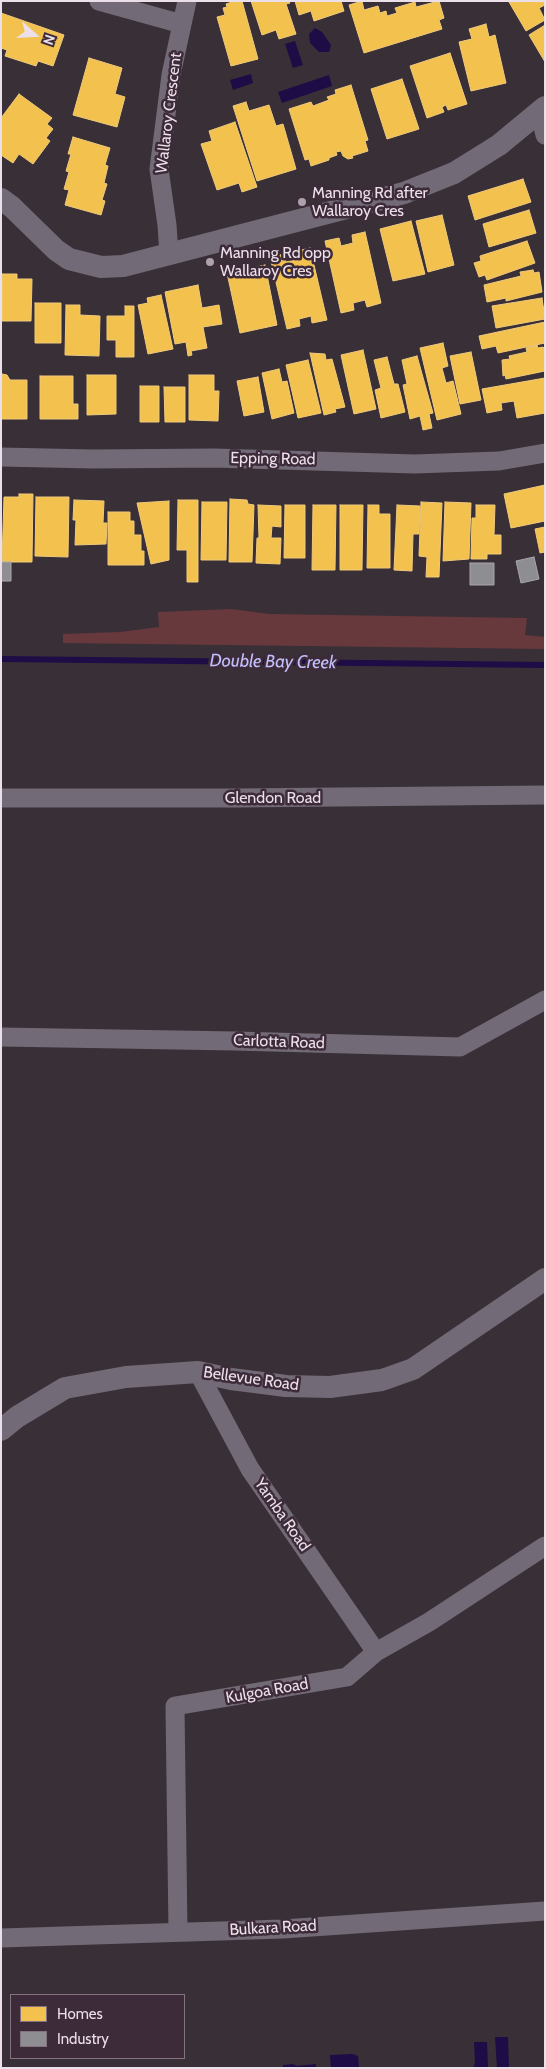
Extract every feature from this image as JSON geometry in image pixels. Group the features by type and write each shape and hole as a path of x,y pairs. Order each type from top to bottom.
{"street":[{"path":"99,1 182,24"},
{"name":"Wallaroy Crescent","path":"169,255 159,169 170,75 187,1"},
{"path":"1,199 12,207 56,250 69,259 101,267 123,266 404,193 454,173 498,145 542,109"},
{"path":"542,109 545,136"},
{"name":"Epping Road","path":"1,457 93,459 214,458 415,464 499,461 545,453"},
{"name":"Glendon Road","path":"1,798 545,796"},
{"name":"Carlotta Road","path":"1,1038 235,1041 460,1048 545,1000"},
{"name":"Bellevue Road","path":"1,1430 17,1417 65,1388 126,1377 198,1372 231,1379 286,1386 330,1386 382,1380 413,1369 545,1279"},
{"name":"Yamba Road","path":"198,1372 250,1469 376,1652"},
{"name":"Kulgoa Road","path":"178,1932 175,1706 347,1678 376,1652 429,1622 545,1546"},
{"name":"Bulkara Road","path":"1,1938 283,1929 545,1911"}],"shaded area":[{"path":"315,28 322,32 331,45 329,52 319,52 310,43 309,34"},
{"path":"295,41 303,65 293,68 285,44"},
{"path":"251,74 253,83 233,90 230,80"},
{"path":"329,75 332,86 282,103 278,92"},
{"path":"231,609 269,614 527,618 525,635 545,637 545,649 63,643 63,634 120,632 159,627 158,612"},
{"path":"495,2037 508,2037 509,2068 497,2068"},
{"path":"474,2042 487,2042 488,2068 473,2068 475,2063"},
{"path":"352,2054 358,2056 359,2068 331,2068 330,2055"},
{"path":"293,2064 297,2066 316,2064 316,2068 283,2068 283,2065"}],"building: Homes":[{"path":"242,1 258,59 231,66 217,17 225,15 223,8 227,7 226,4"},
{"path":"251,1 289,1 290,3 286,4 296,34 279,39 276,30 262,35"},
{"path":"295,1 341,1 344,11 314,21 311,11 299,15"},
{"path":"362,1 364,10 378,6 380,13 386,11 387,16 397,13 395,8 415,2 416,7 439,1 444,18 439,20 442,29 364,53 349,5"},
{"path":"545,1 545,5 539,8 545,20 526,31 509,2"},
{"path":"1,13 64,35 53,66 38,61 36,66 5,56 7,50 1,48"},
{"path":"486,24 489,37 495,35 506,83 471,91 459,42 472,39 469,29"},
{"path":"545,25 545,62 529,35"},
{"path":"450,53 467,104 448,110 446,105 442,107 444,112 427,118 410,66"},
{"path":"89,58 122,68 115,94 125,97 117,127 73,115"},
{"path":"402,79 419,129 387,139 371,89"},
{"path":"351,85 368,140 365,141 368,151 348,159 343,156 341,151 336,152 337,155 329,158 329,160 311,166 309,159 305,160 289,109 311,102 313,106 329,100 327,97 336,94 335,90"},
{"path":"19,94 52,118 47,124 53,129 46,138 50,141 33,164 19,154 13,163 1,155 1,118"},
{"path":"246,102 249,111 269,105 276,126 283,124 296,169 257,181 233,106"},
{"path":"235,122 257,187 242,192 239,183 217,190 201,144 212,141 209,131"},
{"path":"73,137 110,148 105,165 108,166 104,183 107,184 102,200 105,201 101,215 65,205 69,190 64,189 69,172 66,171 71,154 68,154"},
{"path":"523,179 531,202 475,220 468,196"},
{"path":"529,210 536,233 489,247 483,224"},
{"path":"442,215 454,265 428,272 416,221"},
{"path":"411,221 425,274 393,281 380,229"},
{"path":"365,232 381,303 367,307 365,300 353,303 354,310 341,313 325,241 339,238 341,246 353,243 352,235"},
{"path":"527,241 535,263 487,280 485,275 479,277 474,263 481,261 480,256"},
{"path":"310,248 327,320 312,323 311,316 299,319 300,326 287,329 270,257 284,254 286,262 299,259 297,251"},
{"path":"265,265 277,325 240,333 227,273"},
{"path":"533,270 534,273 539,272 542,292 506,301 506,298 487,302 484,285 521,276 520,272"},
{"path":"2,274 17,274 17,279 32,279 31,321 2,321"},
{"path":"198,285 202,308 219,305 222,324 203,327 207,348 191,351 192,355 188,356 186,342 175,344 165,292"},
{"path":"161,295 173,349 148,354 138,305 148,303 147,298"},
{"path":"542,298 545,319 496,328 492,306"},
{"path":"35,303 61,303 61,343 35,343"},
{"path":"66,305 80,305 80,315 100,316 99,356 65,355"},
{"path":"125,306 134,306 134,357 116,357 116,340 107,340 107,316 125,316"},
{"path":"545,322 545,343 498,353 496,346 482,349 479,336"},
{"path":"443,343 448,366 442,368 446,383 453,381 461,414 437,420 420,348"},
{"path":"537,345 538,348 543,347 545,349 545,371 506,379 505,375 503,376 502,360 510,359 509,356 527,352 526,348"},
{"path":"363,350 376,409 354,414 341,355"},
{"path":"471,352 481,400 460,404 450,356"},
{"path":"310,353 325,354 326,360 332,359 345,407 335,409 336,412 324,415"},
{"path":"417,356 433,413 429,414 432,428 423,430 420,416 410,419 403,385 407,384 402,360"},
{"path":"387,357 394,384 398,384 405,412 381,418 375,390 381,388 374,360"},
{"path":"308,360 321,413 298,418 286,365"},
{"path":"279,369 282,382 287,381 294,413 272,419 262,373"},
{"path":"2,374 7,375 10,380 27,380 27,419 1,419"},
{"path":"87,375 116,375 116,414 87,415"},
{"path":"189,375 214,375 214,391 219,391 218,421 189,420"},
{"path":"40,376 73,376 73,404 78,404 78,419 40,419"},
{"path":"258,377 264,412 244,416 237,381"},
{"path":"545,378 545,413 517,418 514,401 501,403 502,410 487,413 482,389"},
{"path":"140,386 159,386 159,422 140,422"},
{"path":"164,387 185,387 185,422 165,422"},
{"path":"545,485 545,521 511,528 504,494"},
{"path":"19,494 33,494 32,562 2,562 4,497 19,497"},
{"path":"36,497 69,497 68,557 35,556"},
{"path":"230,499 247,500 248,504 254,505 252,562 229,562"},
{"path":"74,500 104,501 103,523 107,523 106,544 75,545 76,520 73,520"},
{"path":"178,500 198,500 198,582 187,582 187,550 177,550"},
{"path":"169,501 169,560 151,564 137,503"},
{"path":"202,502 227,502 226,560 201,560"},
{"path":"421,502 442,503 439,577 426,577 427,557 419,556"},
{"path":"445,502 471,503 469,559 443,561"},
{"path":"258,505 281,506 281,527 272,526 271,538 281,538 280,564 256,563 257,538 259,538"},
{"path":"285,505 305,505 305,558 284,558"},
{"path":"313,505 336,505 335,570 312,570"},
{"path":"340,505 363,505 362,570 340,570"},
{"path":"368,505 379,505 379,514 390,514 390,568 367,568"},
{"path":"397,505 420,506 419,534 413,534 412,571 394,570"},
{"path":"476,505 495,505 494,535 501,535 501,554 487,554 487,559 471,559 472,518 476,518"},
{"path":"108,512 130,512 130,521 134,521 134,535 141,535 141,551 144,551 144,565 108,565"},
{"path":"545,527 545,552 540,553 535,529"}],"building: Industry":[{"path":"534,557 539,579 521,583 516,561"},
{"path":"1,562 11,562 11,581 1,581"},
{"path":"470,563 494,563 494,585 470,585"}],"waterway":[{"name":"Double Bay Creek","path":"1,659 545,665"}],"place":[{"name":"Manning Rd after Wallaroy Cres","path":"302,202"},
{"name":"Manning Rd opp Wallaroy Cres","path":"210,262"}]}
